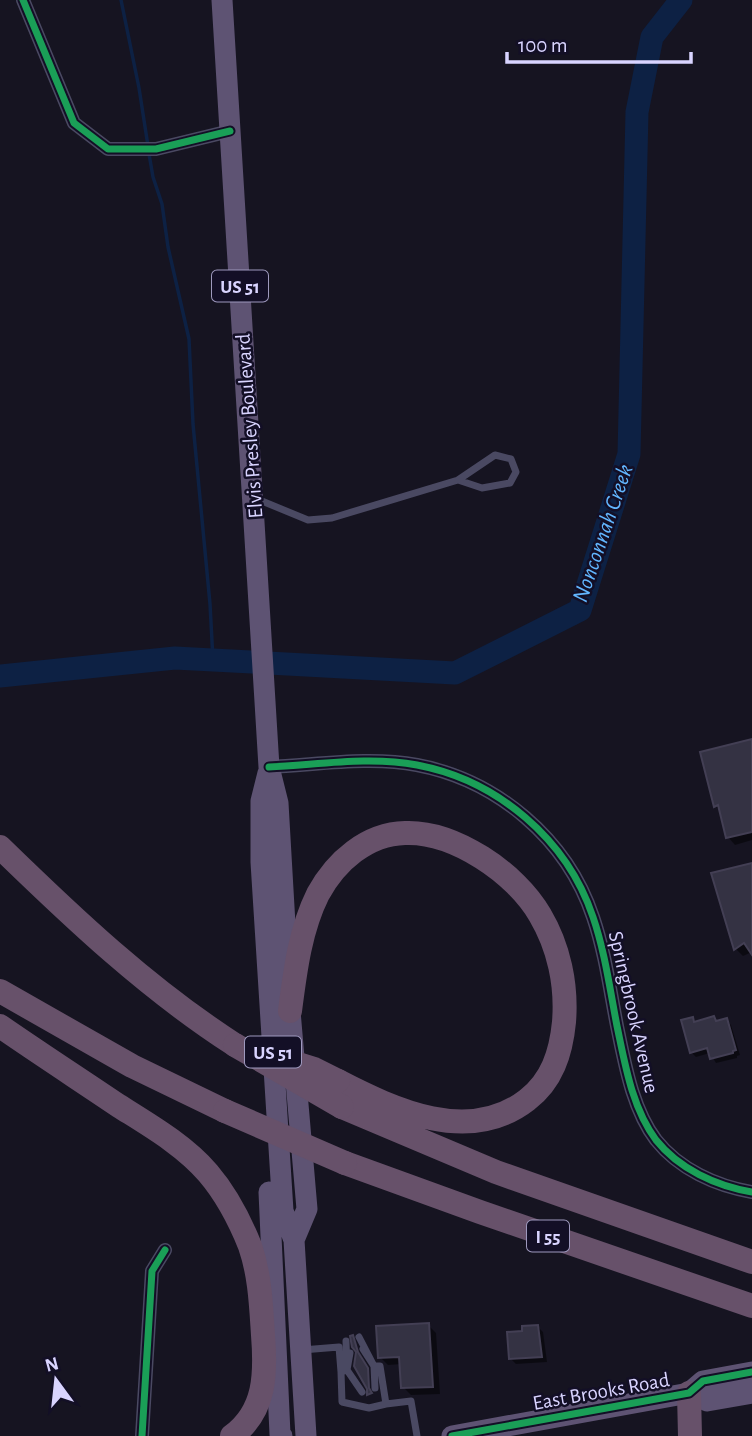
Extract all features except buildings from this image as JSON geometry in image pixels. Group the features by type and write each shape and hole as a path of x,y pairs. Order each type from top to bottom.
{"highway":[{"path":"227,1040 314,1069 390,1106 422,1117 453,1122 478,1121 517,1107 541,1088 559,1054 565,1006 558,958 540,914 508,877 490,862 448,841 416,834 394,834 379,838 354,851 338,864 318,895 304,932 290,1011"},
{"name":"I 55","path":"0,847 107,948 181,1008 227,1040 342,1107 496,1172 752,1262"},
{"name":"I 55","path":"0,991 132,1066 225,1111 345,1163 752,1306"},
{"path":"0,1026 170,1140 230,1190 248,1214 264,1245 273,1281"},
{"path":"209,1174 241,1225 253,1258 260,1292 264,1383 251,1416 232,1436"},
{"path":"568,1198 752,1244"},
{"path":"689,1393 690,1436"}],"main road":[{"name":"Elvis Presley Boulevard","path":"223,10 269,767 278,803 290,1011 307,1209 294,1240"},
{"name":"Elvis Presley Boulevard","path":"269,767 261,801 261,862 283,1211 294,1240 306,1436"},
{"path":"275,1102 268,1157 282,1436"},
{"name":"East Brooks Road","path":"452,1436 689,1393 702,1381 752,1372"},
{"name":"East Brooks Road","path":"689,1393 707,1401 752,1393"}],"street":[{"path":"23,0 74,123 108,149 156,149 230,131"},
{"name":"Springbrook Avenue","path":"269,767 378,762 415,765 450,774 480,786 526,818 548,839 565,862 587,903 600,943 631,1083 650,1130 674,1158 698,1174 726,1186 752,1192"},
{"path":"142,1436 152,1271 165,1250"}],"lane":[{"path":"253,498 308,520 332,518 458,480 495,455 511,459 516,472 510,483 482,488 458,480"},
{"path":"359,1337 370,1364 375,1388"},
{"path":"346,1341 347,1370 359,1381"},
{"path":"301,1350 339,1347 347,1370 362,1392"},
{"path":"363,1349 372,1377"},
{"path":"350,1353 342,1402 369,1408 411,1401 417,1436"},
{"path":"370,1364 380,1366 386,1404"}],"waterway":[{"path":"121,0 148,146"},
{"name":"Nonconnah Creek","path":"0,676 175,658 455,673 580,610 629,454 637,112 652,37 681,0"},
{"path":"149,154 162,204 168,247 189,339 193,424 213,660"}],"cycle path":[{"path":"23,0 74,123 108,149 156,149 230,131"},
{"path":"269,767 362,761 417,765 475,784 525,817 566,862 593,917 627,1070 635,1100 648,1127 665,1150 687,1168 712,1181 752,1192"},
{"path":"142,1436 152,1271 165,1250"},
{"path":"452,1436 689,1393 703,1381 752,1372"}]}
